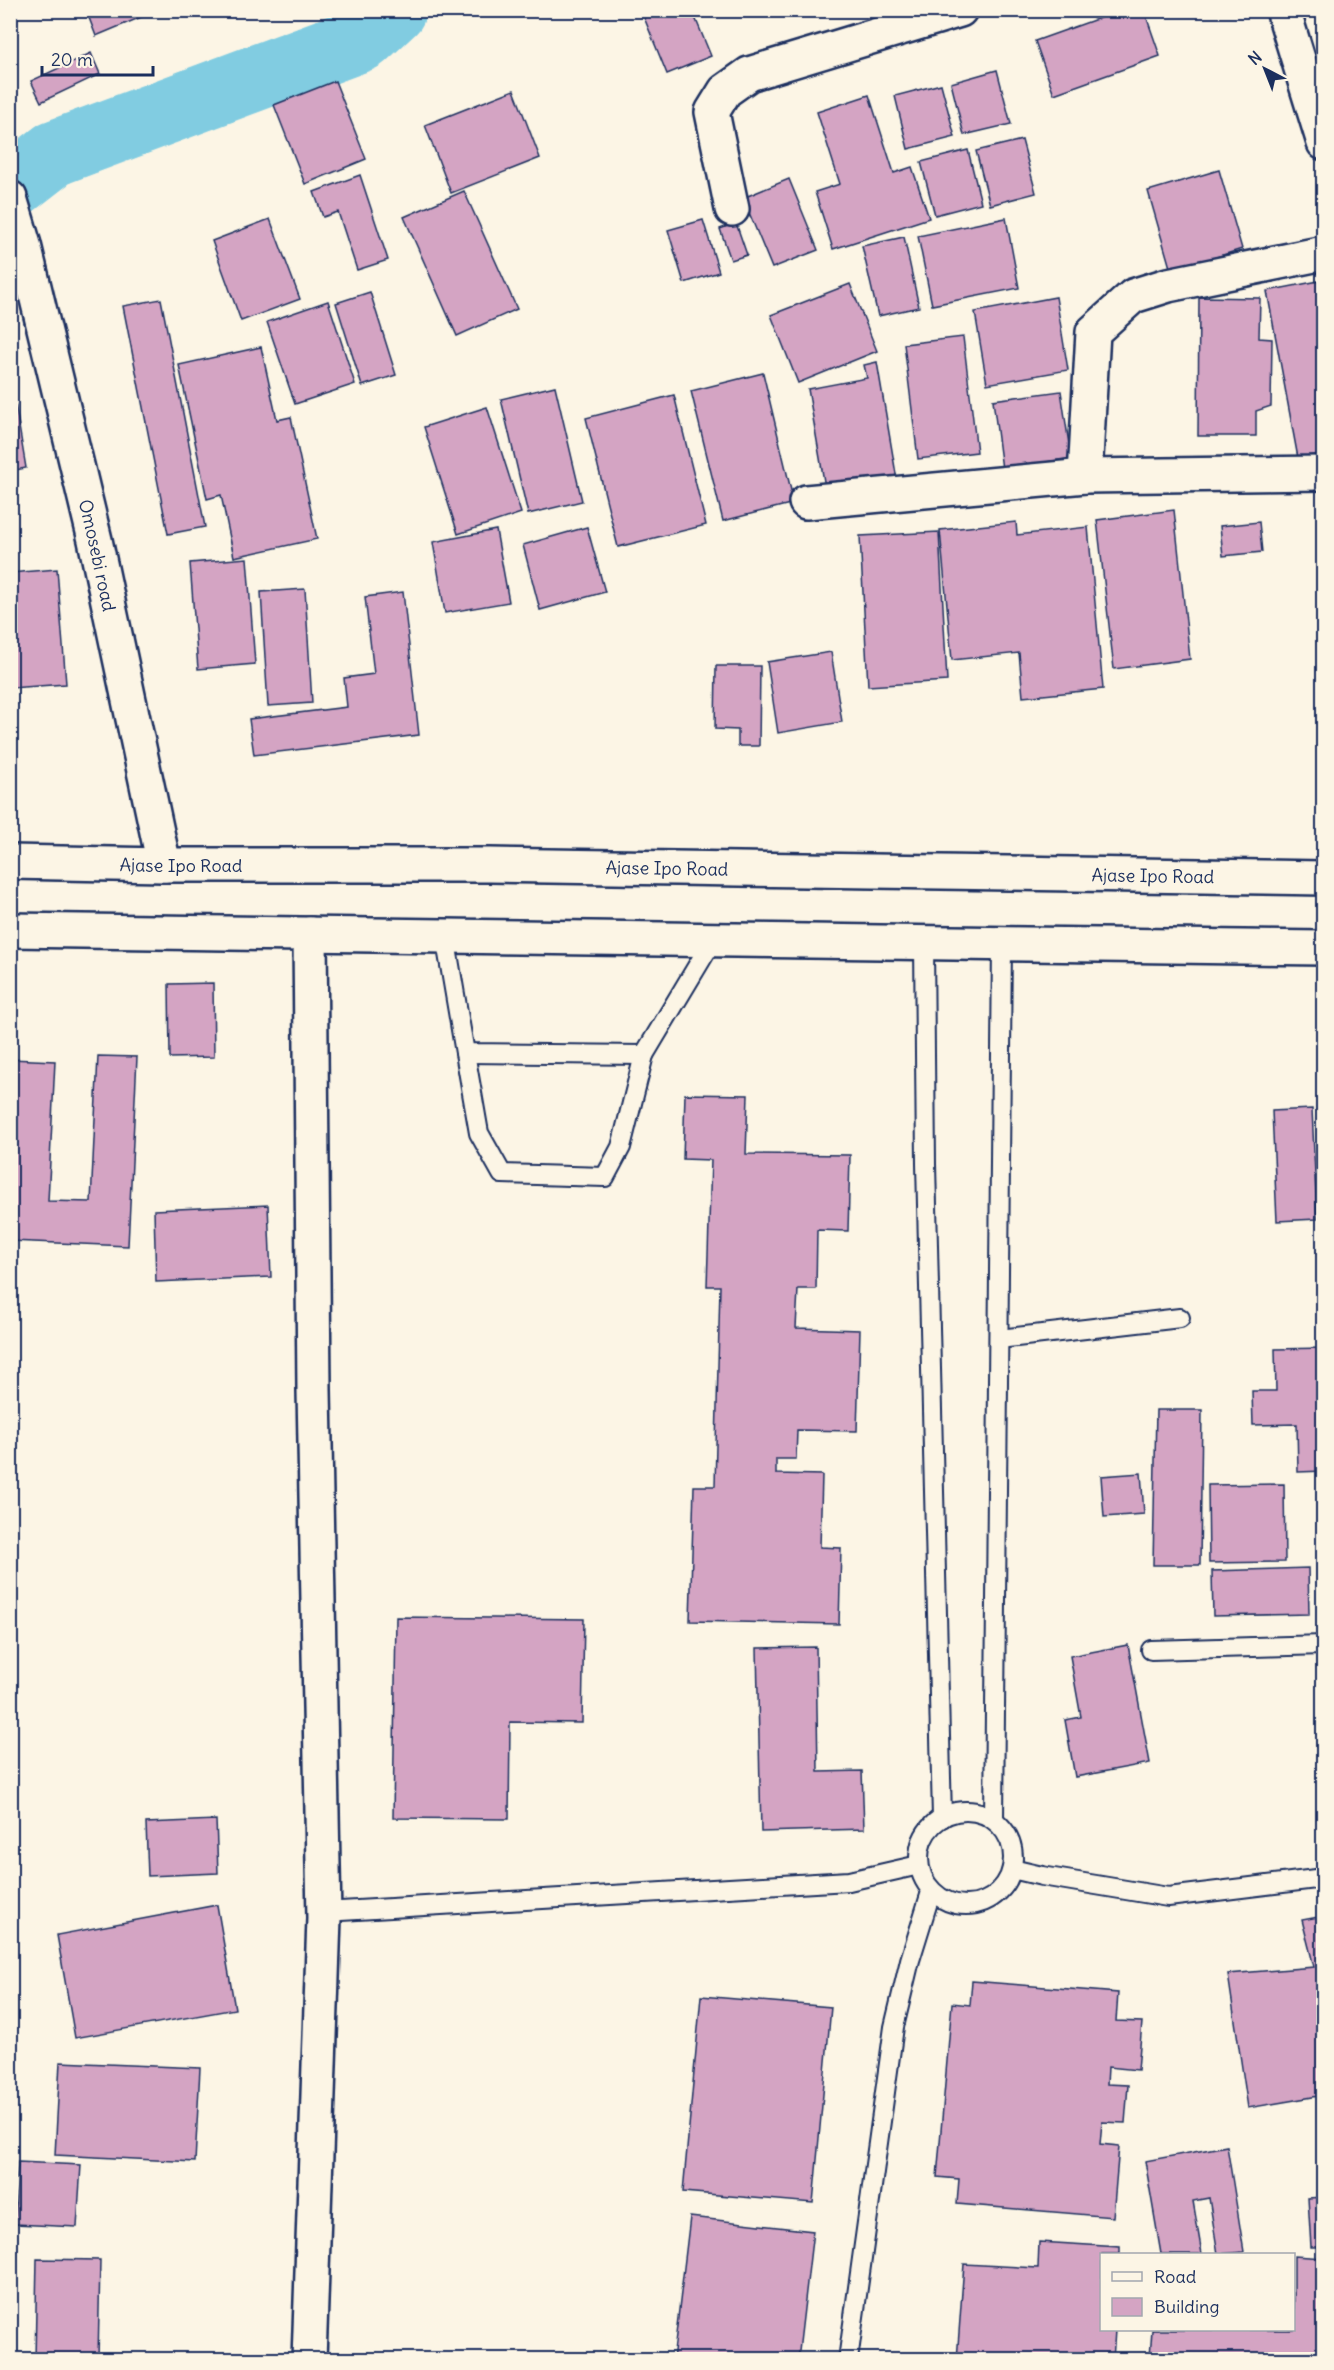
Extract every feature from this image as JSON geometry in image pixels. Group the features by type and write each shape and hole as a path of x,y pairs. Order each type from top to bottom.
{"main road":[{"path":"732,209 712,112 725,91 749,74 960,10"},
{"path":"1283,10 1323,143"},
{"name":"Omosebi road","path":"10,198 24,245 95,540 164,865"},
{"path":"1085,476 1093,332 1113,313 1133,296 1168,285 1323,254"},
{"path":"806,502 1085,476 1323,473"},
{"name":"Ajase Ipo Road","path":"10,862 164,865 490,865 1323,878"},
{"path":"10,930 1323,948"},
{"path":"309,2360 324,1912 314,1402 310,934"}],"lane":[{"path":"445,936 479,1133 502,1174 605,1177 621,1147 644,1055 713,940"},
{"path":"924,943 926,1164 942,1818"},
{"path":"994,1820 1002,944"},
{"path":"465,1053 644,1055"},
{"path":"999,1339 1180,1318"},
{"path":"1151,1650 1323,1645"},
{"path":"959,1811 978,1812 994,1820 1007,1833 1013,1851 1012,1869 1004,1888 988,1900 969,1906 949,1903 931,1892 923,1880 919,1865 920,1847 928,1830 942,1818 959,1811"},
{"path":"324,1912 849,1881 919,1865"},
{"path":"1012,1869 1168,1897 1323,1878"},
{"path":"848,2360 894,2027 910,1960 931,1892"}],"building":[{"path":"86,10 158,10 96,36"},
{"path":"641,10 692,10 711,56 667,74"},
{"path":"1122,10 1144,10 1160,56 1054,94 1035,41"},
{"path":"91,53 100,74 41,102 31,81"},
{"path":"997,70 1011,124 964,135 951,83"},
{"path":"335,81 366,159 305,184 274,105"},
{"path":"941,84 955,137 908,149 895,96"},
{"path":"514,90 540,158 451,193 425,125"},
{"path":"869,95 894,173 912,167 929,218 833,249 815,192 840,184 817,112"},
{"path":"1022,140 1036,193 990,205 976,151"},
{"path":"968,150 981,203 935,215 921,162"},
{"path":"1219,170 1242,249 1171,271 1148,191"},
{"path":"360,175 388,260 357,270 338,212 323,217 314,192"},
{"path":"789,179 818,250 772,268 743,198"},
{"path":"464,191 517,309 457,336 404,217"},
{"path":"1006,218 1019,288 932,305 918,236"},
{"path":"270,219 300,299 241,321 212,241"},
{"path":"703,220 719,272 684,283 668,230"},
{"path":"736,223 747,255 731,260 720,229"},
{"path":"904,237 919,307 878,316 862,246"},
{"path":"1324,280 1324,453 1298,458 1267,291"},
{"path":"850,284 877,351 798,383 771,315"},
{"path":"370,292 396,375 362,386 336,303"},
{"path":"1056,297 1068,370 987,384 975,312"},
{"path":"1199,297 1260,298 1259,338 1272,339 1271,406 1256,411 1256,436 1198,436"},
{"path":"161,299 205,527 168,534 123,306"},
{"path":"328,301 355,384 295,404 267,322"},
{"path":"963,337 977,452 918,459 904,344"},
{"path":"261,347 277,420 291,417 317,539 234,557 221,495 207,499 179,365"},
{"path":"877,362 897,480 826,493 808,389 867,378 864,365"},
{"path":"10,373 26,468 10,471"},
{"path":"763,373 794,503 723,521 691,391"},
{"path":"555,386 582,501 528,514 501,399"},
{"path":"1061,391 1071,458 1002,469 993,400"},
{"path":"674,395 706,525 618,547 586,418"},
{"path":"487,407 521,513 458,534 424,427"},
{"path":"1174,510 1190,659 1114,669 1097,520"},
{"path":"1016,522 1017,535 1088,527 1103,689 1023,697 1019,653 952,660 940,530"},
{"path":"1259,522 1262,552 1223,556 1220,526"},
{"path":"587,527 605,592 540,610 523,545"},
{"path":"496,530 509,602 445,613 433,542"},
{"path":"939,532 947,681 868,686 860,536"},
{"path":"247,558 255,664 198,669 190,563"},
{"path":"57,569 66,684 10,688 10,573"},
{"path":"305,589 312,703 268,706 261,592"},
{"path":"403,592 419,735 254,755 249,719 347,707 344,678 374,674 365,597"},
{"path":"831,652 842,722 778,733 767,662"},
{"path":"716,666 760,666 759,746 738,746 738,730 715,729"},
{"path":"213,983 214,1057 170,1058 169,984"},
{"path":"98,1056 137,1057 128,1246 10,1241 10,1059 55,1061 48,1201 91,1202"},
{"path":"685,1094 748,1095 746,1154 850,1155 848,1231 817,1230 816,1289 798,1289 796,1328 860,1330 857,1431 797,1430 796,1459 776,1459 776,1474 822,1475 820,1547 841,1548 839,1624 690,1621 694,1486 715,1486 720,1286 707,1286 711,1160 683,1159"},
{"path":"1312,1109 1317,1219 1277,1221 1272,1111"},
{"path":"268,1205 271,1277 156,1282 154,1210"},
{"path":"1324,1348 1324,1471 1298,1472 1297,1424 1253,1425 1252,1391 1276,1391 1275,1349"},
{"path":"1156,1410 1202,1410 1200,1565 1153,1565"},
{"path":"1141,1473 1144,1514 1104,1517 1101,1476"},
{"path":"1284,1484 1285,1562 1209,1563 1208,1485"},
{"path":"1308,1568 1309,1614 1213,1616 1212,1571"},
{"path":"396,1617 584,1619 582,1723 510,1722 509,1819 393,1818"},
{"path":"1128,1645 1150,1763 1075,1777 1065,1720 1081,1717 1070,1656"},
{"path":"816,1647 818,1772 862,1771 864,1829 761,1832 757,1648"},
{"path":"216,1820 218,1873 148,1876 146,1823"},
{"path":"217,1905 235,2009 75,2038 57,1935"},
{"path":"1324,1916 1324,2095 1248,2108 1228,1974 1314,1967 1302,1920"},
{"path":"972,1981 1118,1993 1116,2021 1142,2022 1138,2070 1108,2067 1107,2084 1128,2085 1125,2123 1102,2122 1100,2144 1119,2146 1113,2217 957,2204 959,2179 937,2177 952,2003 970,2005"},
{"path":"701,1996 831,2007 813,2203 683,2192"},
{"path":"60,2062 200,2068 195,2162 55,2155"},
{"path":"1227,2146 1244,2252 1218,2253 1209,2198 1193,2201 1202,2253 1161,2253 1145,2161"},
{"path":"18,2162 81,2165 77,2227 15,2224"},
{"path":"1324,2197 1324,2247 1311,2247 1308,2198"},
{"path":"690,2217 813,2231 798,2360 673,2360"},
{"path":"1039,2242 1120,2247 1120,2253 1100,2253 1100,2331 1115,2331 1113,2360 957,2360 964,2264 1038,2268"},
{"path":"1295,2256 1324,2258 1318,2360 1182,2360 1150,2357 1152,2331 1295,2331"},
{"path":"37,2259 100,2260 98,2360 35,2360"}],"waterway":[{"path":"10,188 55,153 363,38 393,10"}]}
